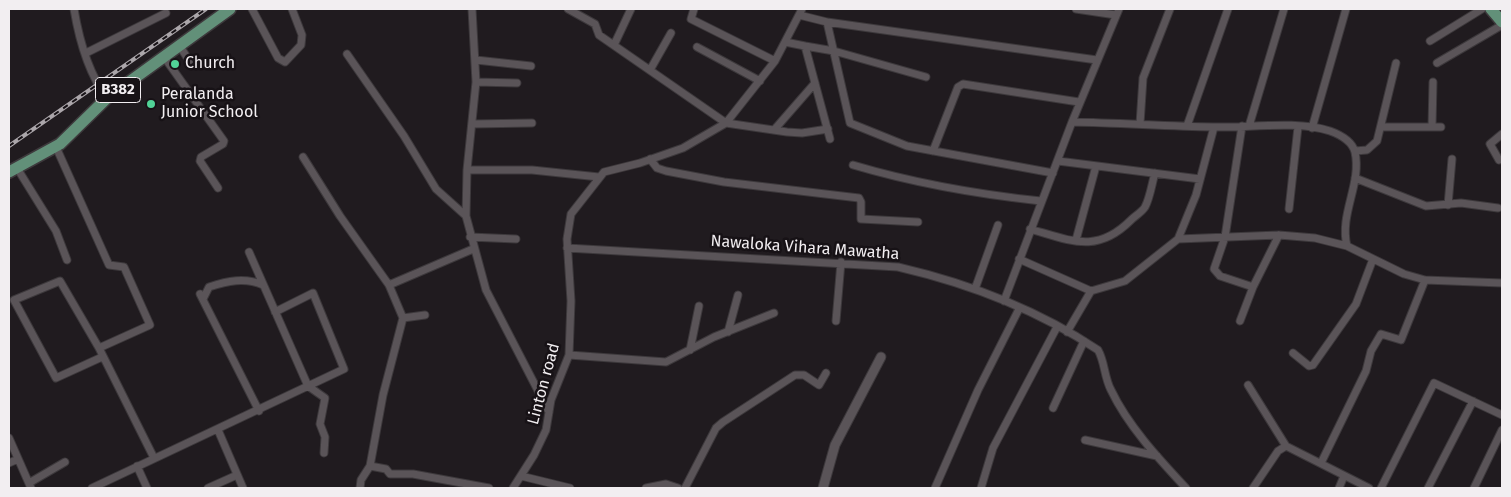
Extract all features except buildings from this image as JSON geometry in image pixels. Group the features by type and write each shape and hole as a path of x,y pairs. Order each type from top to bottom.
{"main road":[{"name":"B382","path":"13,170 56,147 70,136 107,98 230,9"},
{"path":"1490,9 1502,24"}],"street":[{"path":"74,9 94,79 107,98"},
{"path":"252,9 282,62 285,62 301,45 302,35 292,9"},
{"path":"472,9 476,82 467,170 466,216 470,237 486,290 549,413"},
{"path":"568,9 595,24 600,35 726,123 802,133 828,129"},
{"path":"614,45 631,9"},
{"path":"694,9 691,19 775,60"},
{"path":"1004,301 1018,259 1096,60 1117,12 1076,9"},
{"path":"1140,124 1143,78 1170,9"},
{"path":"1187,126 1228,9"},
{"path":"1253,288 1215,273 1214,269 1225,237 1246,126 1284,9"},
{"path":"1312,128 1346,9"},
{"path":"1430,41 1482,9"},
{"path":"467,170 532,170 599,177 604,172 683,148 726,123 775,60 801,12 827,22 1096,60"},
{"path":"86,53 166,13"},
{"path":"827,22 850,123 907,146 1053,173"},
{"path":"1437,64 1502,24"},
{"path":"650,70 670,33"},
{"path":"785,42 834,51 926,77"},
{"path":"179,46 192,65"},
{"path":"805,46 830,139"},
{"path":"697,47 760,81"},
{"path":"347,54 404,136 436,189 466,216"},
{"path":"164,57 224,141 223,144 202,157 200,161 218,188"},
{"path":"476,60 531,66"},
{"path":"1355,152 1367,150 1377,141 1396,64"},
{"path":"476,82 517,83"},
{"path":"1432,127 1434,82"},
{"path":"774,130 815,83"},
{"path":"933,151 958,88 962,84 1080,102"},
{"path":"1072,122 1214,127 1298,127 1329,131 1346,138 1355,152 1355,178 1344,235 1347,246"},
{"path":"472,124 532,123"},
{"path":"1018,259 1091,291 1124,282 1178,239 1200,179 1214,127"},
{"path":"1289,209 1298,127"},
{"path":"1381,127 1441,127"},
{"path":"1499,160 1490,144 1502,134"},
{"path":"56,147 109,265 124,267 150,325 99,348"},
{"path":"303,157 340,216 389,284 403,318 384,395 370,466 361,480 360,488"},
{"path":"650,159 657,168 666,171 724,182 859,198 861,202 861,219 918,222"},
{"path":"1448,205 1452,159"},
{"path":"1058,161 1200,179"},
{"path":"853,165 917,183 980,194 1041,201"},
{"path":"1076,240 1096,166"},
{"path":"13,170 56,231 67,260"},
{"path":"1030,229 1076,240 1104,241 1118,234 1145,207 1155,173"},
{"name":"Linton road","path":"513,488 546,430 555,389 569,355 571,301 567,248 571,214 599,177"},
{"path":"1355,178 1426,206 1461,203 1498,208"},
{"path":"975,289 998,225"},
{"path":"1240,321 1253,288 1279,235"},
{"path":"1178,239 1279,235 1315,238 1347,246 1404,274 1425,280 1502,283"},
{"path":"470,237 516,239"},
{"name":"Nawaloka Vihara Mawatha","path":"567,248 841,262 898,267 943,277 975,289 1058,327 1098,350 1103,358 1110,388 1122,411 1157,456 1186,488"},
{"path":"389,284 473,249"},
{"path":"248,252 308,386 325,398 320,424 325,437 324,453"},
{"path":"1293,353 1309,366 1313,365 1356,304 1373,259"},
{"path":"836,321 841,262"},
{"path":"260,411 202,296 209,287 215,285 250,279 263,285"},
{"path":"1322,463 1366,370 1371,351 1381,334 1401,340 1425,280"},
{"path":"102,357 56,378 14,300 60,281 99,348 154,458"},
{"path":"1067,332 1091,291"},
{"path":"92,488 260,411 344,369 313,293 275,312"},
{"path":"728,332 738,295"},
{"path":"690,350 699,306"},
{"path":"935,488 974,398 1019,309"},
{"path":"569,355 666,362 728,332 774,313"},
{"path":"403,318 425,315"},
{"path":"981,488 993,448 1058,327"},
{"path":"1053,408 1084,341"},
{"path":"824,488 836,445 881,358"},
{"path":"685,488 716,428 723,422 795,375 804,375 819,385 826,372"},
{"path":"1381,488 1434,383 1502,415"},
{"path":"1248,386 1286,446 1369,488"},
{"path":"1428,488 1473,401"},
{"path":"218,430 243,488"},
{"path":"1474,488 1502,430"},
{"path":"9,438 30,485 65,462"},
{"path":"1085,440 1157,456"},
{"path":"1253,488 1278,451 1286,446"},
{"path":"9,463 18,459"},
{"path":"137,466 147,488"},
{"path":"370,466 386,469 390,474 413,474 489,488"},
{"path":"208,488 237,475"},
{"path":"521,476 570,488"},
{"path":"1339,488 1344,476"},
{"path":"646,488 666,484 678,488"}],"railway":[{"path":"9,146 206,9"}],"place":[{"name":"Church","path":"175,64"},
{"name":"Peralanda Junior School","path":"151,104"}]}
